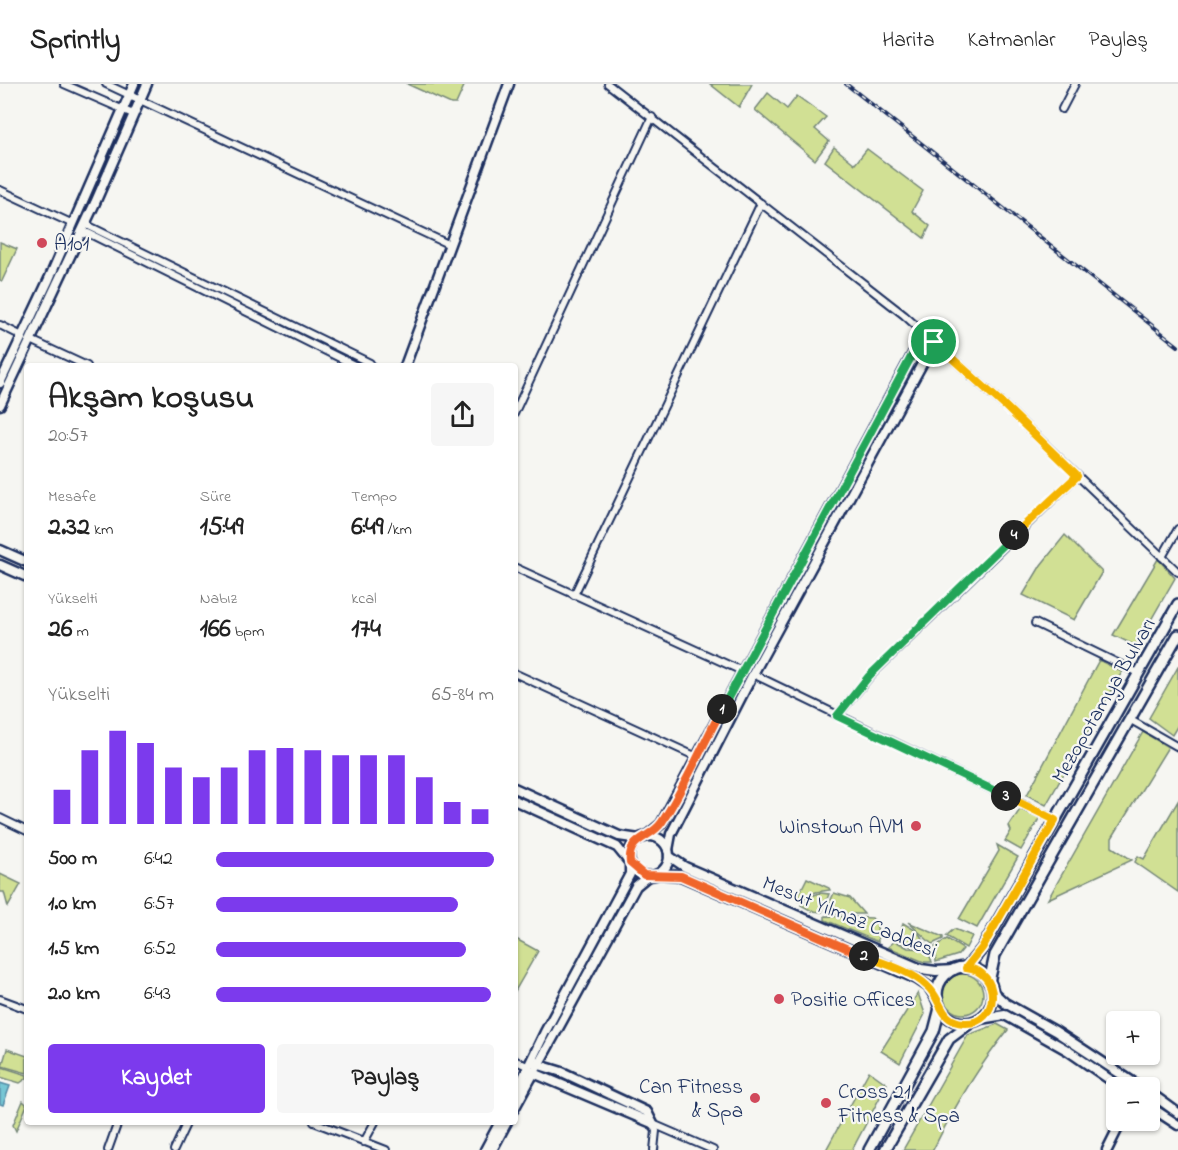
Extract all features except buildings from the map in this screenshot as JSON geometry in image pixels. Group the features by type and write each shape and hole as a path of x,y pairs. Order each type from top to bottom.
{"main road":[{"path":"0,405 73,224 134,84"},
{"path":"0,383 80,235 147,84"},
{"path":"406,363 508,84"},
{"path":"518,1100 532,1067 626,885 630,874 631,847 661,824 924,333"},
{"path":"518,1090 636,886 648,876 658,874 666,867 671,834 753,674 934,342"},
{"path":"0,550 24,561"},
{"path":"0,565 24,576"},
{"name":"Mezopotamya Bulvarı","path":"966,968 982,948 1178,604"},
{"name":"Mezopotamya Bulvarı","path":"989,982 995,955 1178,634"},
{"path":"518,790 619,836 656,837 669,853"},
{"path":"518,802 617,847 639,873 648,876"},
{"name":"Mesut Yılmaz Caddesi","path":"669,853 685,867 921,969 936,971 954,969"},
{"name":"Mesut Yılmaz Caddesi","path":"658,874 681,876 917,979 929,987 938,1004"},
{"path":"869,1150 934,1031 940,982 954,969 966,968 980,972 989,982 993,992 1005,1003 1055,1031 1125,1077"},
{"path":"885,1150 949,1039 976,1021 990,1008 993,992"},
{"path":"938,1004 953,1021 976,1021 1005,1015 1067,1050 1106,1077"},
{"path":"532,1067 653,1124"},
{"path":"1160,1100 1178,1113"},
{"path":"1160,1113 1178,1125"},
{"path":"485,1150 498,1125"},
{"path":"492,1150 505,1125"},
{"path":"1107,1150 1116,1131"}],"street":[{"path":"63,84 133,114"},
{"path":"106,84 450,245"},
{"path":"608,84 924,333 1005,406 1178,572"},
{"path":"1062,109 1074,84"},
{"path":"518,405 652,117"},
{"path":"0,190 73,224"},
{"path":"574,595 760,203"},
{"path":"87,219 89,226 370,363"},
{"path":"80,235 88,233 350,363"},
{"path":"0,325 80,363"},
{"path":"837,716 869,676 1077,476"},
{"path":"1162,557 1178,529"},
{"path":"518,569 742,671"},
{"path":"1035,623 1138,673"},
{"path":"753,674 1055,820"},
{"path":"518,675 697,757"},
{"path":"1129,719 1178,747"},
{"path":"0,819 24,830"},
{"path":"0,999 24,1008"},
{"path":"518,1062 532,1067"},
{"path":"653,1124 656,1131 654,1150"},
{"path":"653,1124 712,1150"},
{"path":"108,1150 117,1125"},
{"path":"174,1150 186,1125"},
{"path":"322,1125 386,1150"},
{"path":"364,1142 373,1125"}],"green space":[{"path":"407,84 465,84 456,104 451,104"},
{"path":"710,84 752,84 739,107"},
{"path":"768,93 787,109 797,96 826,117 815,129 829,141 815,160 755,110"},
{"path":"834,147 855,164 867,149 923,191 912,211 930,226 924,238 825,161"},
{"path":"0,242 17,249 2,281 0,280"},
{"path":"1065,535 1102,572 1074,620 1023,595 1041,565"},
{"path":"1158,559 1175,578 1136,646 1113,635"},
{"path":"1099,660 1122,672 1046,805 1027,795"},
{"path":"1178,667 1178,725 1172,735 1149,718"},
{"path":"1143,732 1168,747 1112,838 1112,847 1132,860 1048,899"},
{"path":"1178,801 1178,892 1135,862 1138,856 1144,859"},
{"path":"1021,808 1040,817 1021,850 1005,841 1011,831 1009,826"},
{"path":"997,845 1018,857 977,928 959,919 999,851"},
{"path":"0,874 21,884 8,907 4,892 0,892"},
{"path":"807,878 830,890 816,892 798,901 797,898"},
{"path":"820,893 829,894 822,912 812,911 801,905 811,896"},
{"path":"834,893 850,898 864,914 829,914 826,911"},
{"path":"825,916 872,918 877,924 878,942 825,920"},
{"path":"908,922 943,937 943,939 932,944"},
{"path":"903,923 918,932 927,946 912,947 899,941"},
{"path":"954,929 972,936 966,948 946,936"},
{"path":"947,939 963,949 958,955 936,962 935,947"},
{"path":"518,940 538,951 518,986"},
{"path":"895,941 908,948 927,949 932,962 924,962 888,947"},
{"path":"963,974 977,980 983,994 977,1008 963,1014 949,1008 943,994 949,980"},
{"path":"918,993 925,1014 900,1063 881,1051"},
{"path":"997,1024 1008,1030 967,1088 933,1150 903,1150 968,1035"},
{"path":"7,1049 24,1055 24,1072 2,1066"},
{"path":"2,1067 24,1074 24,1080 20,1083 0,1077"},
{"path":"869,1071 887,1084 852,1150 826,1150"},
{"path":"23,1101 24,1112 16,1131 13,1125"}],"water":[{"path":"0,1083 10,1086 3,1105 0,1104"}],"railway":[{"path":"846,84 1178,346"}],"place":[{"name":"A101","path":"42,243"},
{"name":"Winstown AVM","path":"916,826"},
{"name":"Positie Offices","path":"779,999"},
{"name":"Can Fitness & Spa","path":"755,1098"},
{"name":"Cross 21 Fitness & Spa","path":"826,1103"}],"route":[{"path":"924,333 934,342 1005,406 1077,476 869,676 837,716 1055,820 982,948 966,968 972,968 986,977 993,992 993,1000 986,1014 971,1023 953,1021 945,1016 929,987 917,979 681,876 658,874 648,876 639,873 630,863 629,857 634,843 661,824 924,333"}]}
